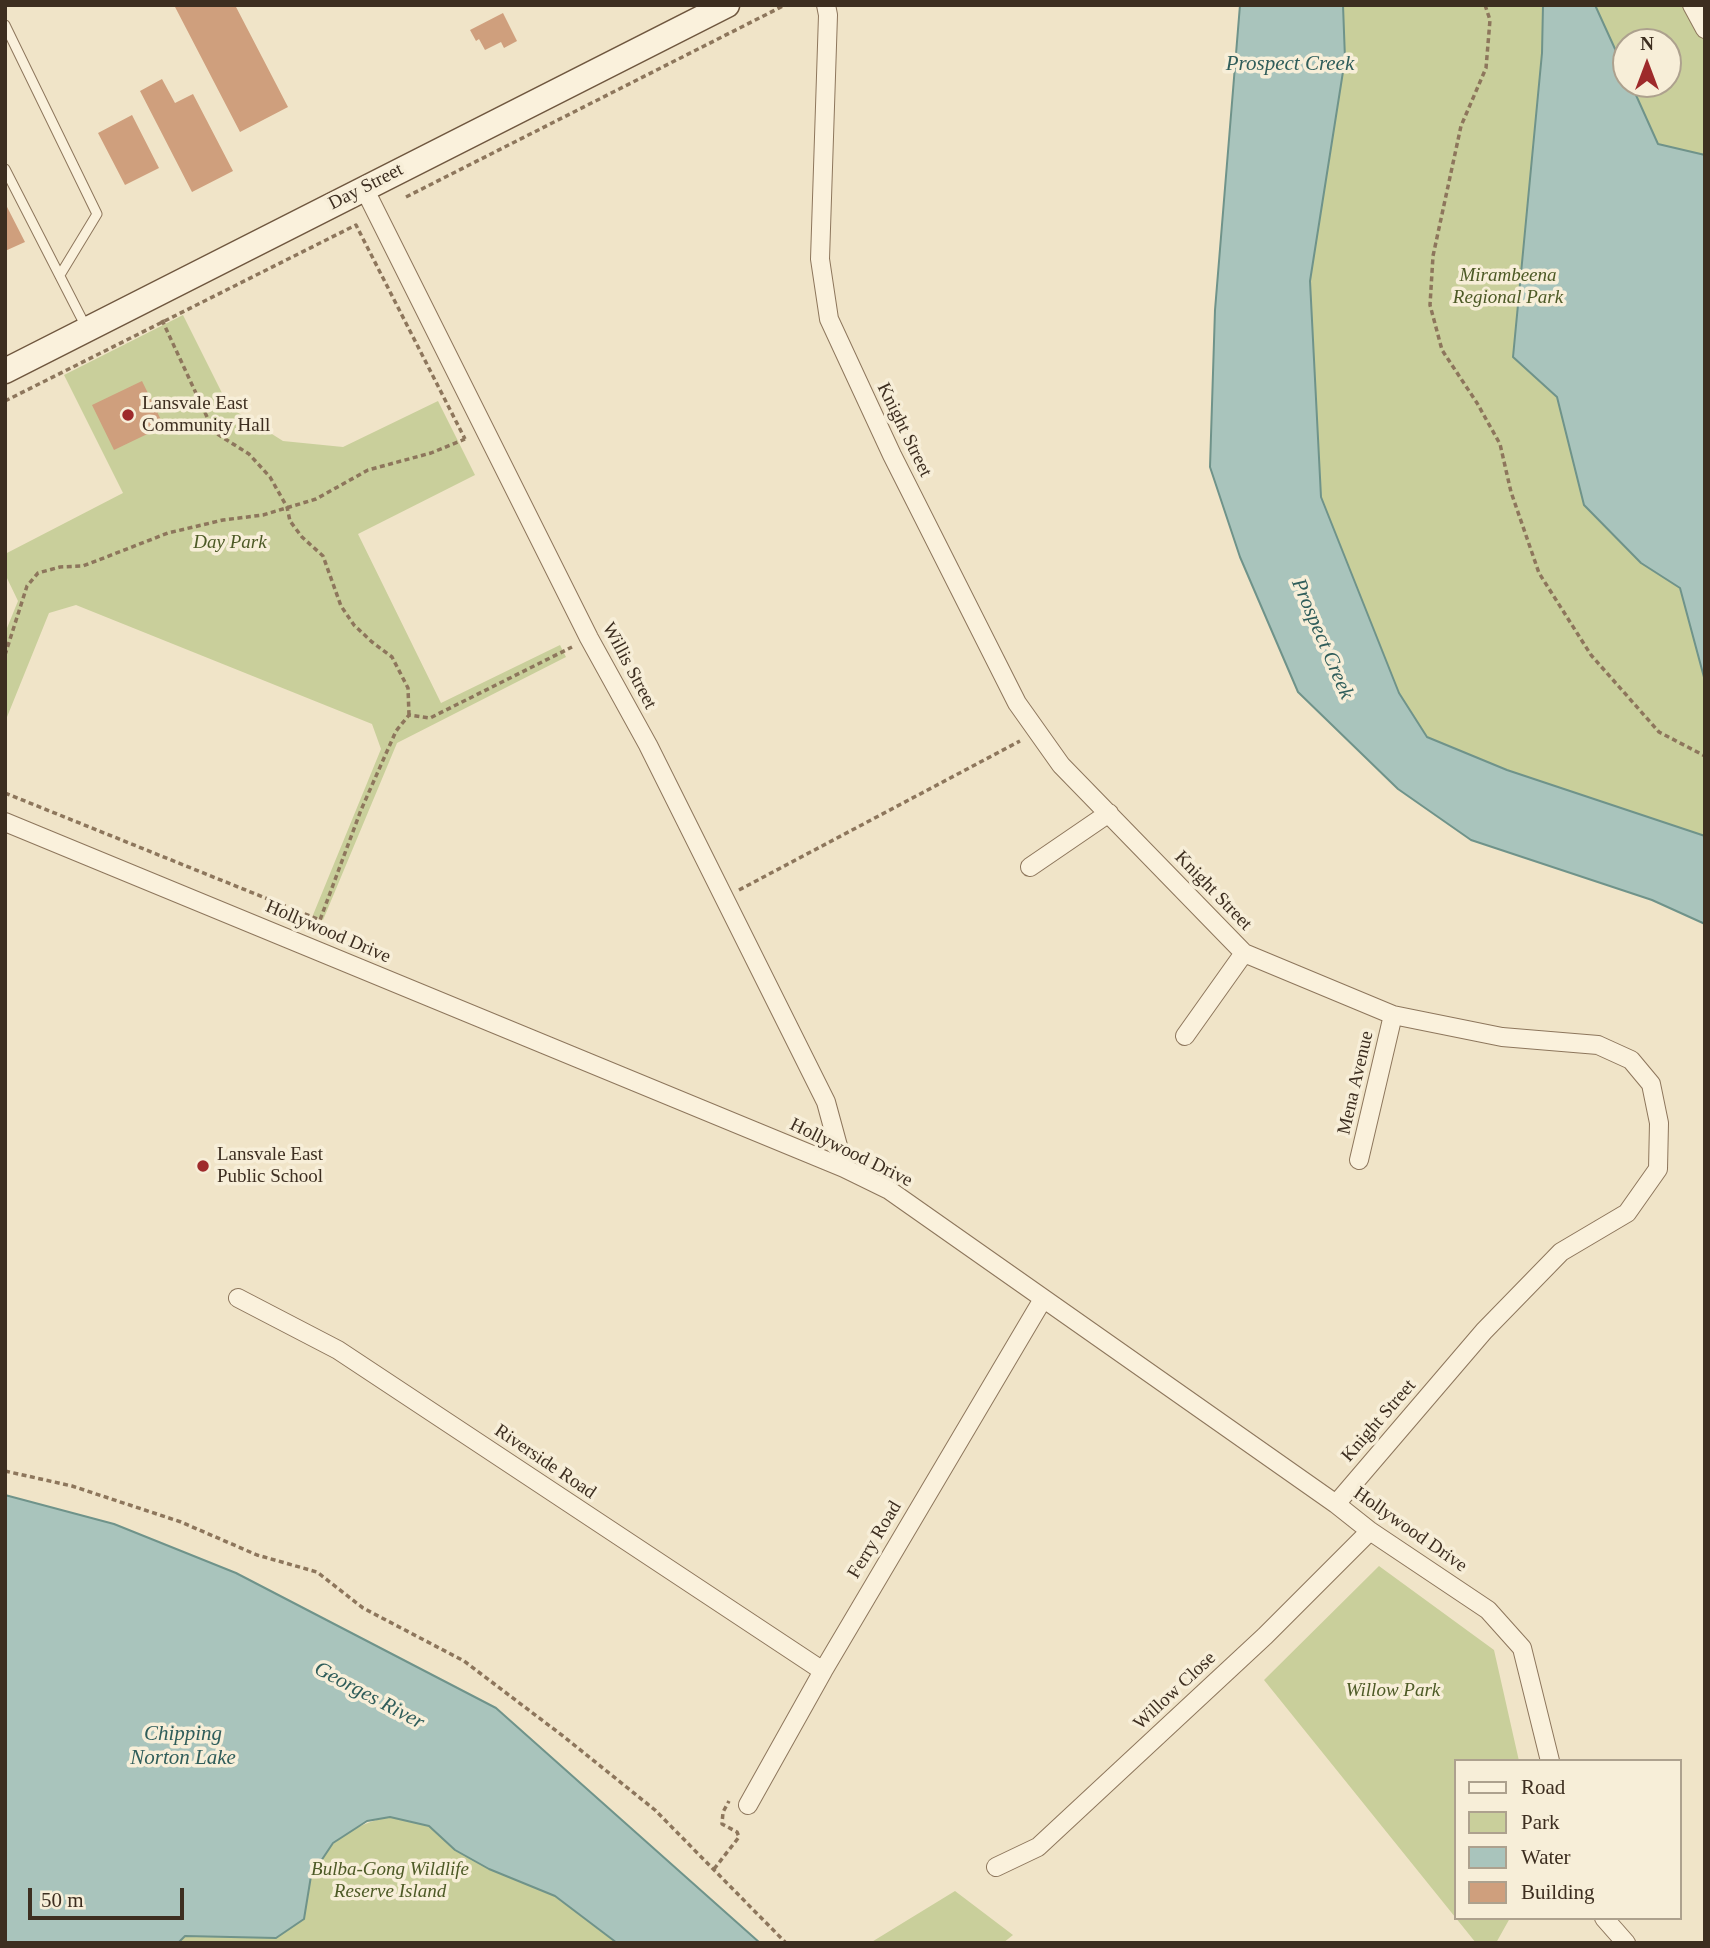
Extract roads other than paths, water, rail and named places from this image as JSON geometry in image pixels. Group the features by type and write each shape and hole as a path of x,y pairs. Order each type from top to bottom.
{"street":[{"name":"Day Street","path":"5,371 727,5"},
{"name":"Knight Street","path":"826,5 828,15 820,260 829,319 892,455 1017,703 1061,765 1244,953 1394,1015 1502,1037 1598,1045 1631,1060 1651,1084 1659,1123 1658,1169 1628,1213 1561,1252 1484,1331 1336,1504"},
{"path":"1692,5 1705,29"},
{"name":"Willis Street","path":"364,188 589,638 648,746 826,1102 844,1168"},
{"path":"1030,867 1109,813"},
{"name":"Hollywood Drive","path":"5,822 844,1168 889,1190 1336,1504 1370,1531 1488,1609 1522,1648 1550,1759"},
{"path":"1185,1036 1244,953"},
{"name":"Mena Avenue","path":"1359,1160 1394,1015"},
{"name":"Riverside Road","path":"238,1298 338,1350 823,1671"},
{"name":"Ferry Road","path":"748,1805 823,1671 1042,1299"},
{"name":"Willow Close","path":"996,1867 1038,1847 1265,1636 1370,1531"},
{"path":"1606,1920 1626,1943"}],"lane":[{"path":"5,25 97,214 60,275"},
{"path":"5,169 87,329"}],"water":[{"name":"Prospect Creek","path":"1240,5 1343,5 1345,59 1310,281 1321,497 1399,693 1427,737 1507,770 1705,836 1705,924 1652,900 1471,840 1398,789 1298,692 1240,557 1210,467 1215,310"},
{"path":"1543,5 1595,5 1612,42 1612,98 1637,98 1658,144 1705,155 1705,681 1680,588 1641,563 1584,505 1557,397 1513,357 1542,53"},
{"name":"Chipping Norton Lake","path":"5,1495 114,1524 236,1573 496,1708 760,1943 617,1943 555,1896 489,1869 455,1850 429,1826 390,1817 367,1821 333,1843 311,1876 304,1919 276,1938 185,1936 178,1943 5,1943"}],"place":[{"name":"Lansvale East Community Hall","path":"128,415"},
{"name":"Lansvale East Public School","path":"203,1166"}],"park label":[{"name":"Mirambeena Regional Park","path":"1508,287"},
{"name":"Day Park","path":"230,543"},
{"name":"Willow Park","path":"1393,1691"},
{"name":"Bulba-Gong Wildlife Reserve Island","path":"390,1881"}],"water label":[{"name":"Georges River","path":"369,1696"}]}
